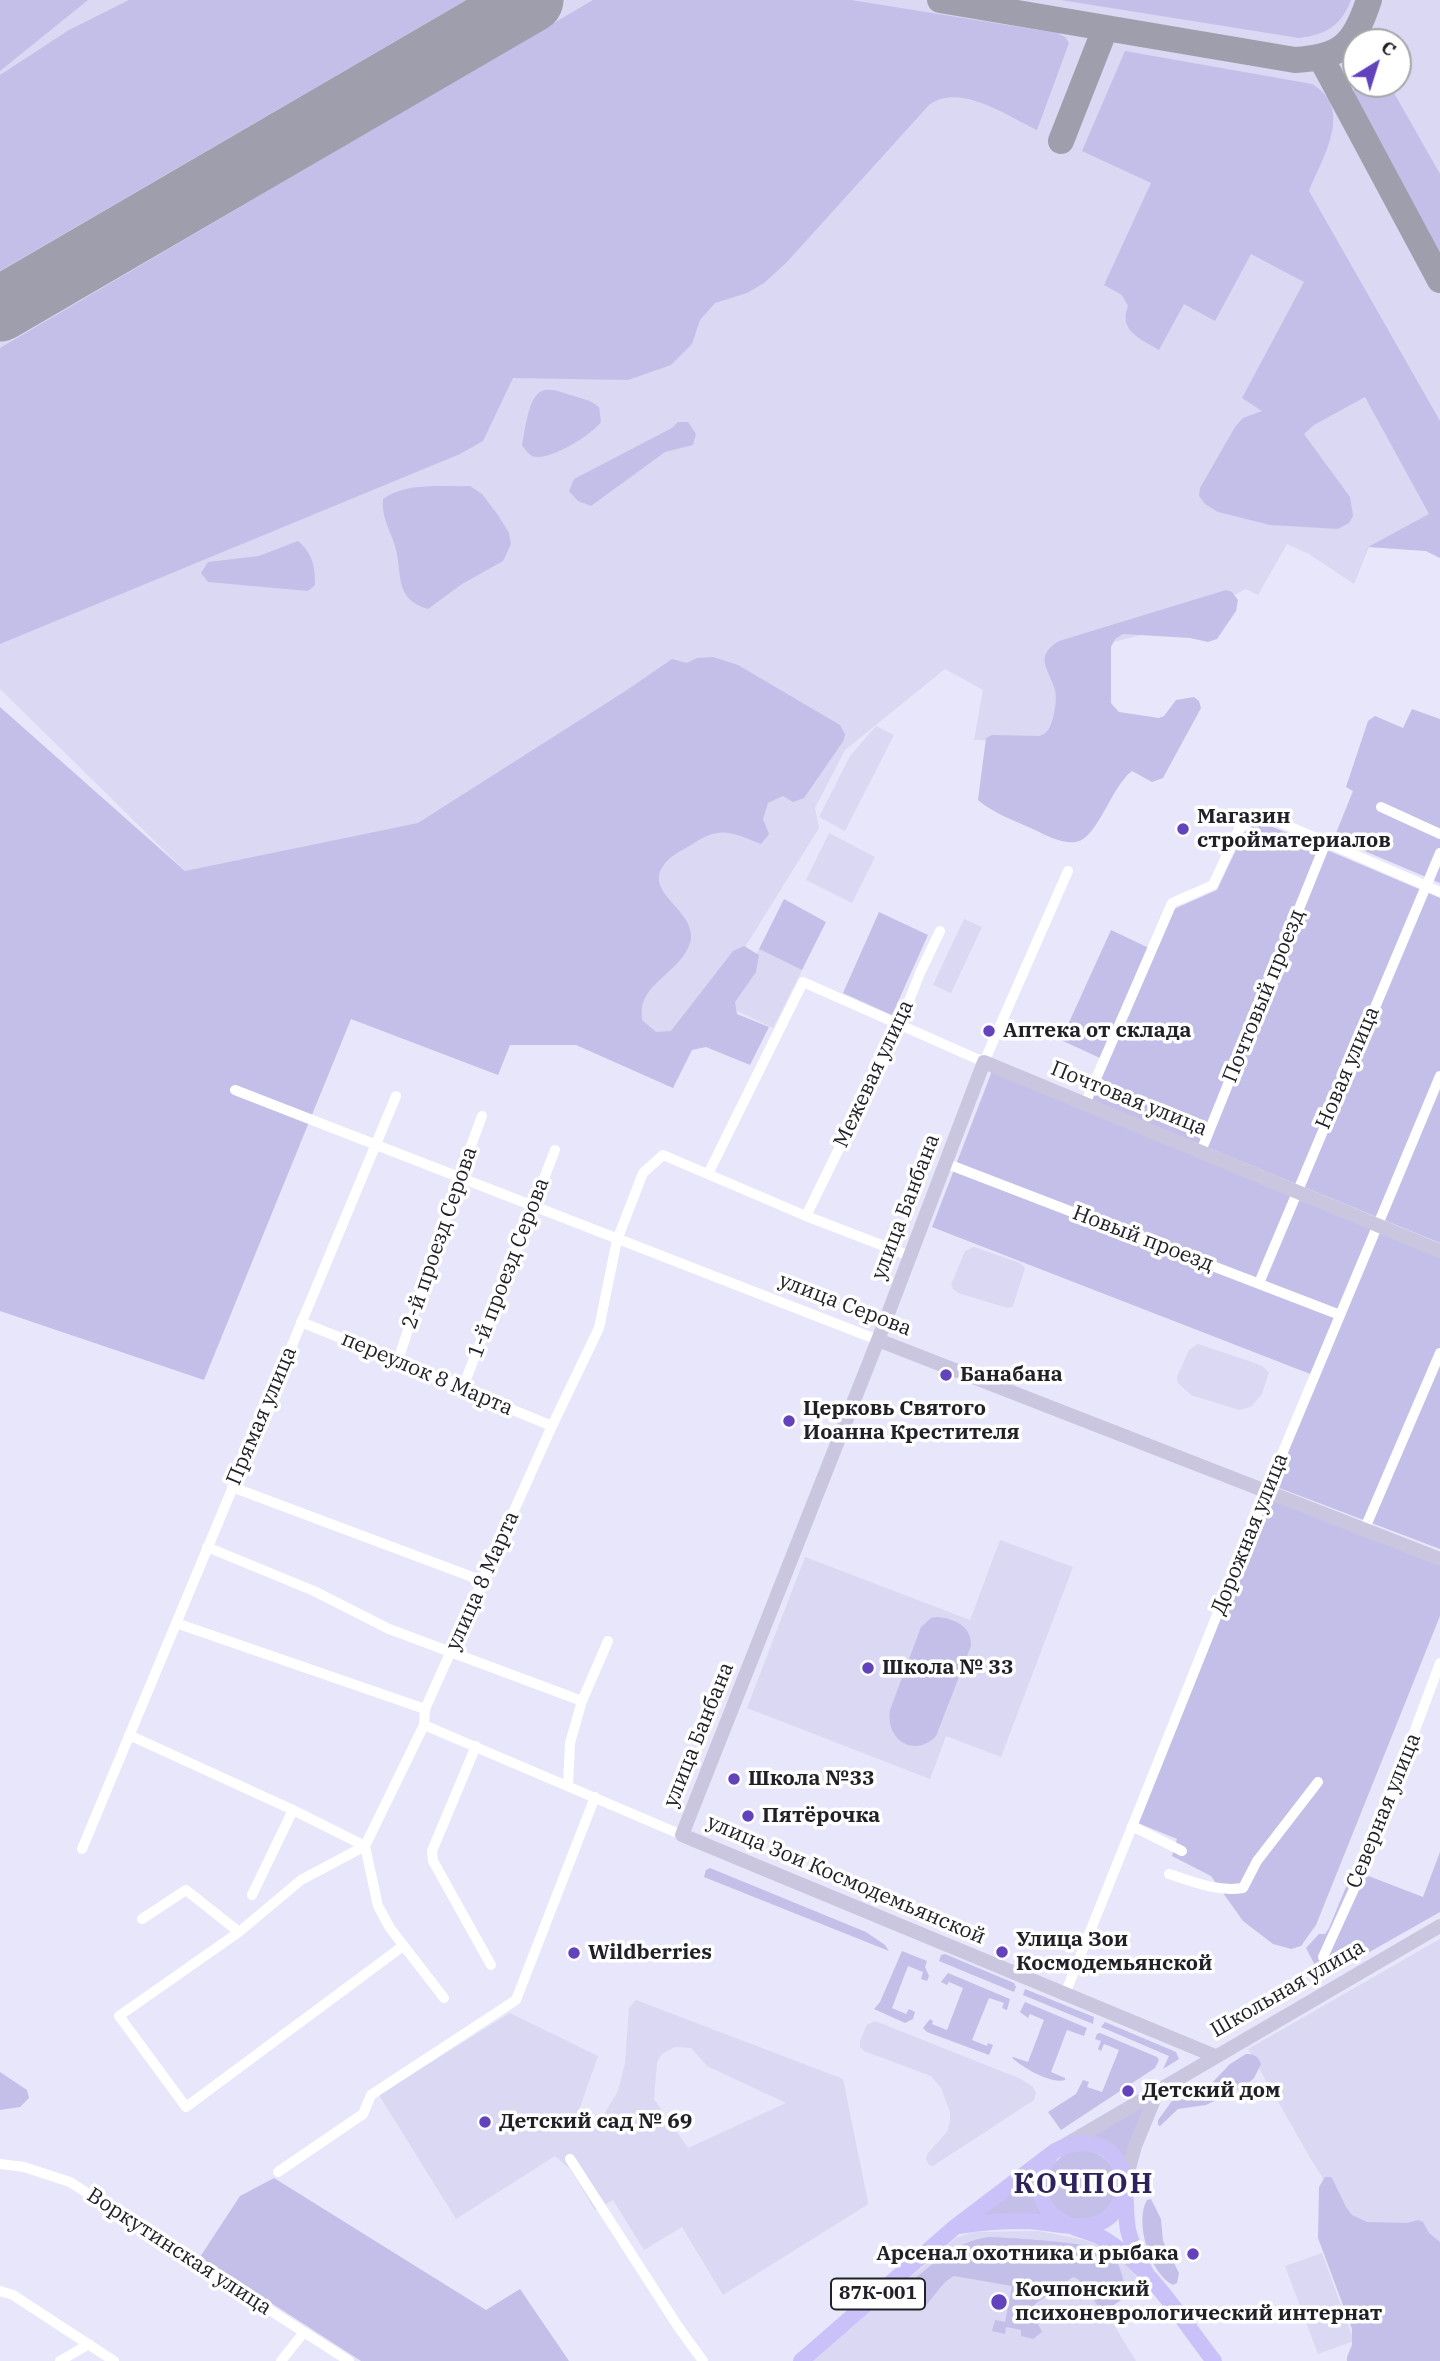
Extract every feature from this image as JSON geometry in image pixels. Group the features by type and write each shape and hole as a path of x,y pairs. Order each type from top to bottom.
{"main road":[{"name":"87К-001","path":"801,2361 955,2227 1055,2151 1078,2143 1101,2147 1117,2162 1123,2175 1129,2232 1147,2275"},
{"name":"87К-001","path":"1055,2151 1042,2171 1040,2184 1041,2195 1052,2215 1114,2245 1147,2275 1214,2361"},
{"name":"87К-001","path":"955,2227 985,2221 1028,2221 1075,2227 1094,2225 1109,2217 1119,2203 1124,2187"}],"street":[{"path":"1381,807 1440,834"},
{"path":"1085,1104 1172,903 1213,885 1239,829 1252,818 1270,818 1440,892"},
{"name":"Почтовый проезд","path":"1201,1151 1326,842"},
{"name":"Новая улица","path":"1259,1283 1440,853"},
{"name":"улица Банбана","path":"682,1835 878,1340 984,1062 1068,871"},
{"name":"Межевая улица","path":"806,1216 900,1024 940,931"},
{"name":"Почтовая улица","path":"708,1174 803,982 984,1062 1440,1251"},
{"name":"Дорожная улица","path":"1065,1994 1267,1490 1440,1076"},
{"name":"улица Серова","path":"234,1090 1440,1559"},
{"name":"Прямая улица","path":"82,1849 396,1096"},
{"name":"2-й проезд Серова","path":"398,1360 482,1116"},
{"name":"1-й проезд Серова","path":"463,1387 555,1150"},
{"name":"улица 8 Марта","path":"365,1846 424,1725 425,1709 599,1328 617,1240 643,1173 663,1155 708,1174"},
{"name":"Новый проезд","path":"945,1163 1340,1315"},
{"path":"708,1174 910,1256"},
{"name":"переулок 8 Марта","path":"301,1322 486,1396 496,1403 552,1426"},
{"path":"1365,1528 1440,1353"},
{"path":"232,1488 483,1581"},
{"path":"207,1547 314,1591 389,1629 582,1701"},
{"path":"176,1623 425,1709"},
{"path":"568,1786 570,1743 582,1701 608,1642"},
{"name":"Северная улица","path":"1322,1957 1364,1867 1440,1663"},
{"name":"улица Зои Космодемьянской","path":"424,1725 1215,2056"},
{"path":"129,1735 365,1846"},
{"path":"476,1746 432,1851 433,1861 491,1965"},
{"path":"1169,1874 1205,1886 1231,1890 1243,1888 1257,1861 1318,1782"},
{"path":"278,2172 363,2114 370,2095 516,2000 595,1797"},
{"path":"252,1895 293,1810"},
{"path":"1132,1826 1182,1851"},
{"path":"365,1846 301,1881 239,1932 119,2015 186,2107 402,1946"},
{"path":"365,1846 378,1906 402,1946 444,1998"},
{"path":"142,1919 186,1890 239,1932"},
{"name":"Школьная улица","path":"1055,2151 1440,1926"},
{"path":"1124,2187 1135,2146 1158,2090"},
{"path":"570,2159 656,2294 704,2361"},
{"name":"Воркутинская улица","path":"0,2164 24,2167 70,2182 349,2361"},
{"path":"0,2291 13,2295 114,2361"},
{"path":"281,2361 304,2332"},
{"path":"60,2361 89,2344"}],"shaded area":[{"path":"0,0 1440,0 1440,558 1426,551 1369,547 1354,584 1309,554 1287,544 1258,595 1246,589 1169,628 1054,657 1063,697 1047,742 974,740 983,690 945,669 845,750 815,808 819,828 671,1066 229,914 0,689"},
{"path":"0,0 88,0 0,71"},
{"path":"129,0 466,0 0,271 0,75 69,30"},
{"path":"593,0 851,0 1057,33 1069,43 1037,130 969,99 941,99 929,105 786,263 764,283 747,293 715,303 700,320 692,344 671,365 628,380 513,378 483,441 460,454 0,644 0,348"},
{"path":"1061,0 1351,0 1331,28 1299,38"},
{"path":"1125,51 1312,84 1325,94 1332,107 1332,134 1309,191 1440,421 1440,558 1426,551 1368,547 1429,514 1365,397 1314,425 1304,434 1350,497 1353,516 1349,523 1338,529 1270,525 1218,512 1205,504 1199,496 1200,488 1235,427 1243,418 1262,411 1242,398 1304,282 1251,254 1215,321 1184,304 1159,350 1139,338 1129,328 1126,322 1128,306 1122,295 1104,285 1151,183 1082,151"},
{"path":"1355,98 1397,98 1440,174 1440,254"},
{"path":"554,390 590,401 599,407 601,422 590,433 564,449 546,456 534,457 522,445 530,407 537,394"},
{"path":"678,422 688,422 696,434 693,445 665,452 591,506 578,501 569,491 574,479 672,428"},
{"path":"470,486 482,494 498,515 509,533 511,544 503,561 462,584 428,609 417,605 409,599 401,584 383,499 413,488"},
{"path":"298,541 307,551 314,566 315,585 308,591 208,582 201,573 208,562 259,556"},
{"path":"1226,590 1232,592 1238,600 1236,611 1217,639 1208,642 1190,638 1123,634 1115,639 1111,647 1111,703 1119,712 1159,718 1164,716 1176,700 1194,697 1199,701 1201,708 1163,778 1152,782 1132,771 1118,787 1091,831 1076,842 1050,837 998,813 978,800 986,738 992,735 1040,736 1050,727 1056,694 1045,658 1051,647 1059,641"},
{"path":"713,657 738,665 840,725 845,734 844,740 804,798 793,802 783,796 768,803 763,819 769,834 761,844 726,832 710,835 673,856 660,871 659,881 663,890 685,918 691,939 682,957 647,995 642,1005 642,1020 656,1032 671,1031 733,951 744,946 759,955 756,972 735,1002 737,1014 769,1027 750,1065 706,1047 692,1050 673,1088 576,1045 510,1045 498,1075 351,1019 204,1380 0,1311 0,707 185,871 418,823 672,659 687,663 697,658"},
{"path":"1412,709 1440,719 1440,883 1334,838 1353,791 1346,787 1368,721 1375,716 1403,728"},
{"path":"876,726 894,735 845,831 819,817 850,756"},
{"path":"1254,825 1268,825 1440,898 1440,1243 1090,1099 1174,909 1217,890 1244,833"},
{"path":"829,833 875,857 852,903 806,880"},
{"path":"784,899 826,922 802,970 759,949"},
{"path":"879,912 928,935 892,1015 843,993"},
{"path":"964,919 982,927 951,993 933,985"},
{"path":"1111,930 1149,948 1100,1058 1061,1040"},
{"path":"759,949 802,970 773,1028 731,1008"},
{"path":"992,1071 1440,1258 1440,1549 1274,1486 1318,1377 932,1227"},
{"path":"974,1247 1020,1263 1025,1268 1013,1306 1008,1308 958,1293 953,1289 951,1285 965,1251"},
{"path":"1198,1344 1262,1366 1269,1372 1262,1394 1251,1407 1239,1410 1191,1395 1178,1383 1177,1377 1189,1350"},
{"path":"1268,1498 1440,1565 1440,1616 1316,1925 1301,1946 1291,1949 1273,1944 1243,1921 1211,1876 1172,1856 1177,1839 1138,1823"},
{"name":"Школа № 33","path":"1000,1540 1073,1567 1001,1757 946,1736 930,1779 747,1708 805,1557 970,1620"},
{"path":"936,1617 961,1624 971,1639 971,1646 936,1736 928,1743 910,1746 892,1730 890,1710 921,1627"},
{"path":"1440,1852 1440,1912 1322,1979 1306,1948 1329,1928 1353,1870 1423,1897"},
{"path":"710,1868 866,1932 889,1951 704,1877 706,1870"},
{"path":"1440,1939 1440,2361 1437,2361 1312,2161 1248,2049"},
{"path":"902,1951 927,1961 925,1967 929,1976 927,1981 921,1979 923,1972 908,1966 892,2008 906,2014 909,2009 915,2012 913,2019 905,2023 874,2009 880,2002"},
{"path":"945,1954 1014,1983 1014,1992 939,1961 941,1955"},
{"path":"948,1973 1010,1999 1007,2010 1002,2008 1004,2003 989,1998 972,2040 987,2046 988,2043 993,2045 989,2055 927,2032 923,2028 930,2019 932,2024 947,2030 963,1988 949,1982 947,1985 941,1982"},
{"path":"1025,1989 1094,2017 1093,2024 1023,1995"},
{"path":"636,2000 843,2079 867,2205 723,2295 682,2227 644,2250 613,2200 595,2210 570,2169 555,2156 456,2219 379,2095 510,2013 598,2056 572,2130 589,2127 601,2119 618,2091 625,2063 629,2008","holes":["675,2047 691,2048 707,2066 786,2103 688,2148 654,2099 657,2062 662,2054"]},
{"path":"1025,2002 1087,2028 1084,2036 1067,2030 1051,2072 1065,2080 1052,2080 1012,2058 1028,2062 1044,2020 1030,2014 1028,2018 1020,2012"},
{"path":"875,2021 1021,2079 1033,2087 1036,2093 1034,2100 933,2166 929,2165 926,2159 928,2153 947,2132 950,2121 950,2112 941,2088 931,2076 864,2051 860,2047 867,2025"},
{"path":"1105,2022 1176,2052 1179,2059 1163,2069 1169,2056 1101,2027"},
{"path":"1100,2033 1159,2060 1155,2068 1061,2130 1048,2112 1076,2094 1083,2080 1089,2082 1087,2087 1102,2092 1119,2050 1104,2044 1101,2051 1098,2049 1101,2041 1095,2039"},
{"path":"1246,2054 1255,2056 1261,2064 1254,2078 1245,2086 1206,2105 1178,2109 1158,2125 1158,2120 1172,2101 1184,2094 1208,2087 1230,2064"},
{"path":"0,2072 27,2090 29,2098 20,2107 0,2110"},
{"path":"1150,2098 1125,2171 1080,2139"},
{"path":"1082,2150 1107,2160 1117,2185 1107,2210 1082,2220 1057,2210 1047,2185 1057,2160"},
{"path":"1033,2175 1044,2215 980,2215"},
{"path":"1325,2177 1331,2177 1352,2215 1367,2222 1407,2223 1418,2220 1423,2222 1429,2233 1440,2242 1440,2361 1347,2361 1352,2345 1352,2329 1318,2238 1319,2187"},
{"path":"274,2178 486,2310 520,2289 569,2361 361,2361 200,2257 240,2196"},
{"path":"1151,2199 1161,2219 1163,2241 1179,2273 1177,2283 1173,2285 1157,2270 1143,2233 1143,2209 1147,2200"},
{"name":"Кочпонский психоневрологический интернат","path":"1039,2231 1084,2240 1106,2248 1130,2269 1141,2283 1106,2312 1136,2361 813,2361 956,2238 973,2232"},
{"path":"989,2237 1069,2243 1109,2252 1121,2272 1126,2297 1105,2312 1096,2304 1082,2283 1073,2277 1035,2304 1032,2312 1042,2332 1033,2339 1021,2336 1021,2330 1006,2327 1005,2334 992,2331 995,2320 1005,2322 1012,2286 954,2276 944,2283 920,2310 903,2295 904,2288 943,2256 977,2239"},
{"path":"1322,2253 1354,2341 1318,2354 1285,2266"}],"taxiway":[{"path":"940,0 1295,60 1324,56 1344,46 1358,28 1369,0"},
{"path":"1061,141 1105,29"},
{"path":"1321,58 1440,280"}],"runway":[{"path":"0,309 531,0"}],"place":[{"name":"Магазин стройматериалов","path":"1183,829"},
{"name":"Аптека от склада","path":"989,1031"},
{"name":"Банабана","path":"946,1375"},
{"name":"Церковь Святого Иоанна Крестителя","path":"789,1421"},
{"name":"Школа № 33","path":"868,1668"},
{"name":"Школа №33","path":"734,1779"},
{"name":"Пятёрочка","path":"748,1816"},
{"name":"Улица Зои Космодемьянской","path":"1002,1952"},
{"name":"Wildberries","path":"574,1953"},
{"name":"Детский дом","path":"1128,2091"},
{"name":"Детский сад № 69","path":"485,2122"},
{"name":"Арсенал охотника и рыбака","path":"1193,2254"},
{"name":"Кочпонский психоневрологический интернат","path":"999,2302"}],"district":[{"name":"КОЧПОН","path":"1084,2185"}]}
